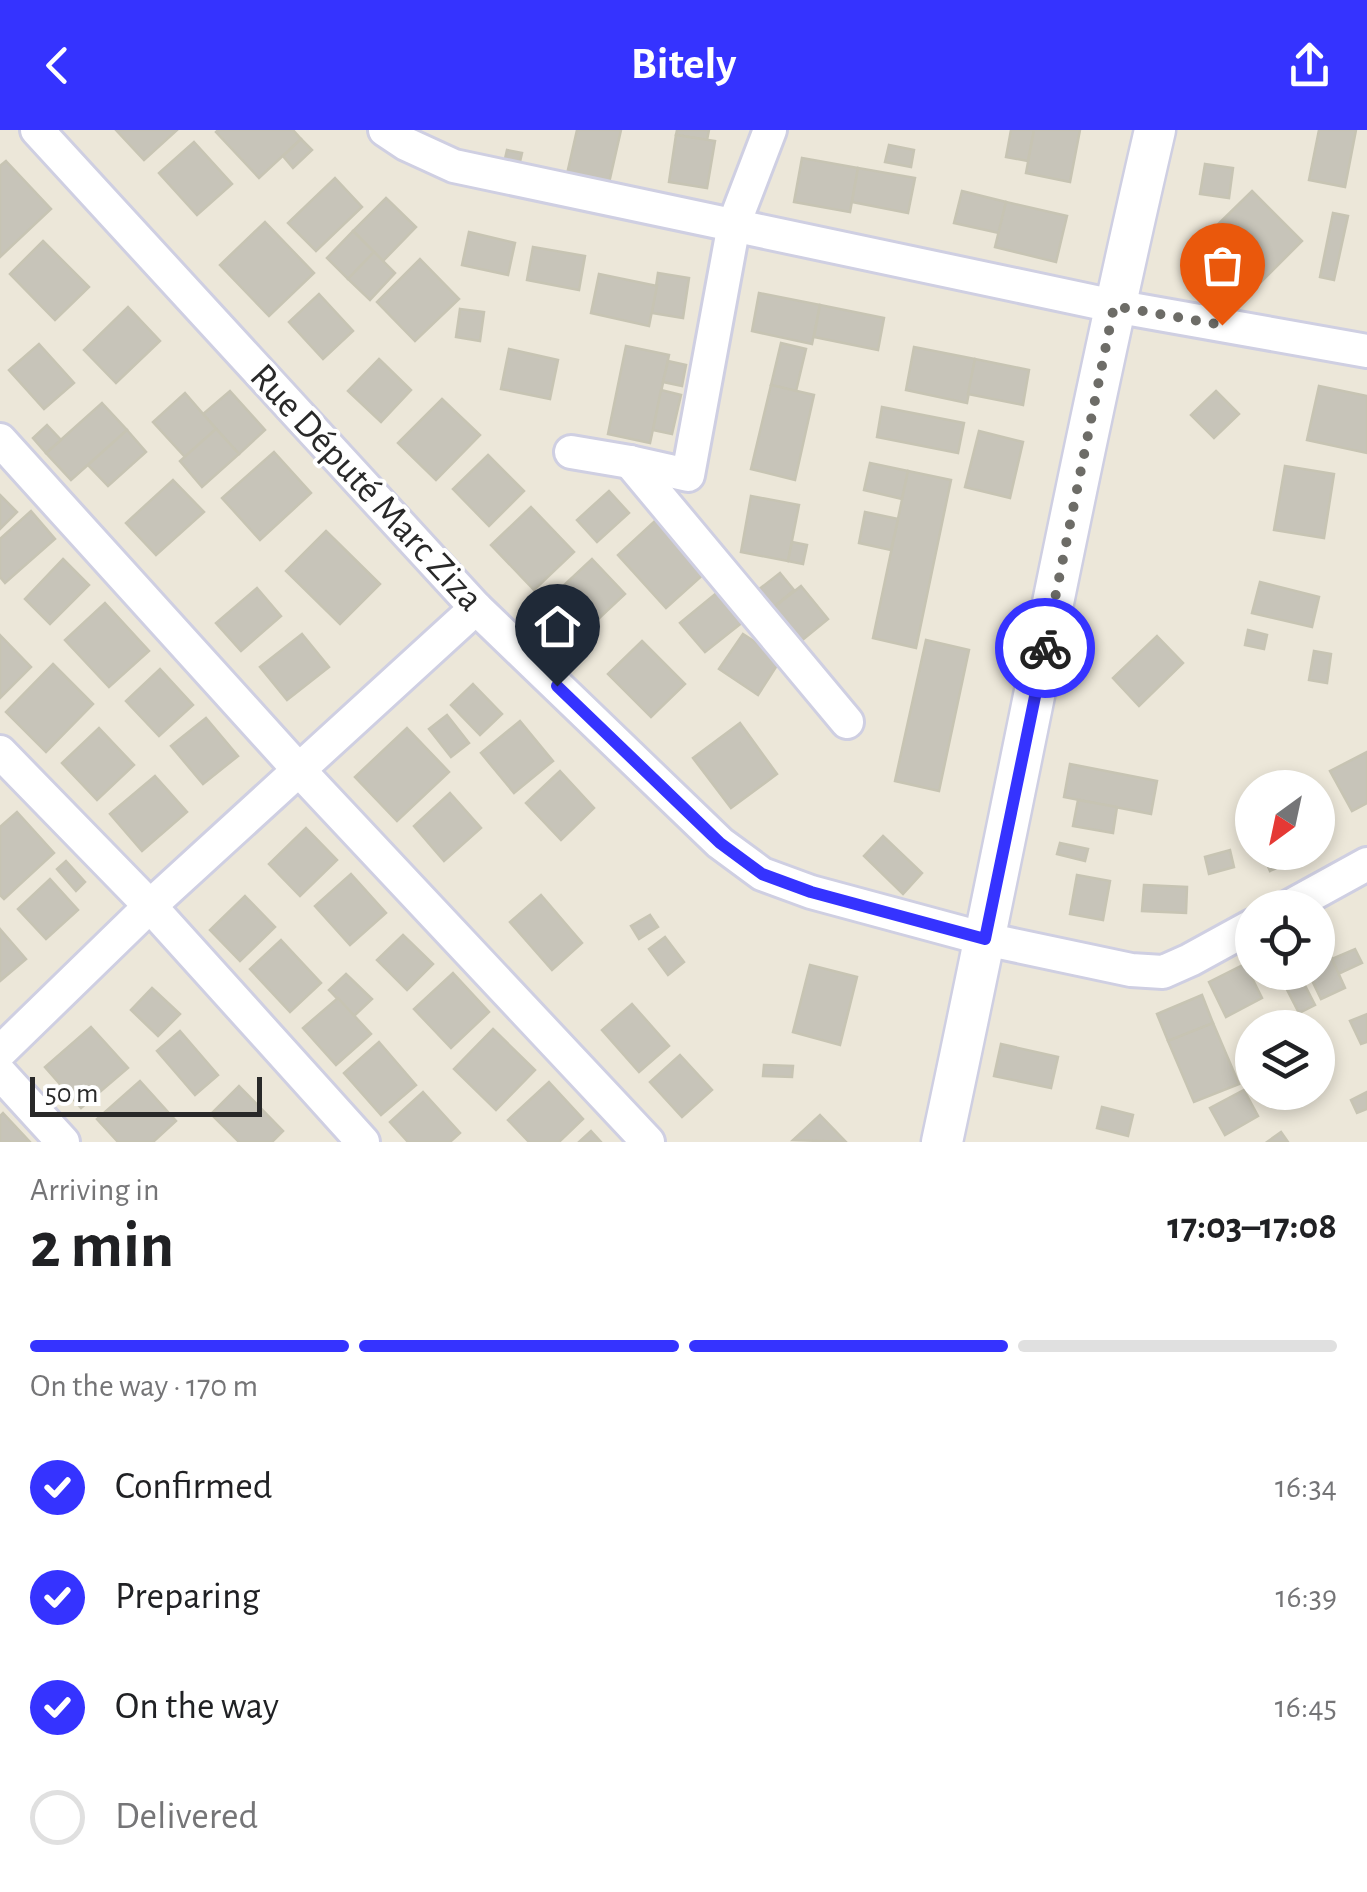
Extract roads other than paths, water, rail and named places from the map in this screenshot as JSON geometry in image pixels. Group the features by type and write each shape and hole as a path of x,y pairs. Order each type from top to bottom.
{"street":[{"name":"Rue Député Marc Ziza","path":"38,130 476,608 720,843 762,874 811,892 985,939 1131,970 1163,972 1235,935"},
{"path":"385,130 454,166 1114,306 1367,351"},
{"path":"570,452 688,476 734,224 770,130"},
{"path":"942,1142 1114,306 1155,130"},
{"path":"0,440 298,770 648,1142"},
{"path":"630,462 847,722"},
{"path":"0,1052 150,906 476,608"},
{"path":"0,752 150,906 363,1142"},
{"path":"1320,890 1367,864"},
{"path":"0,1073 63,1142"}]}
